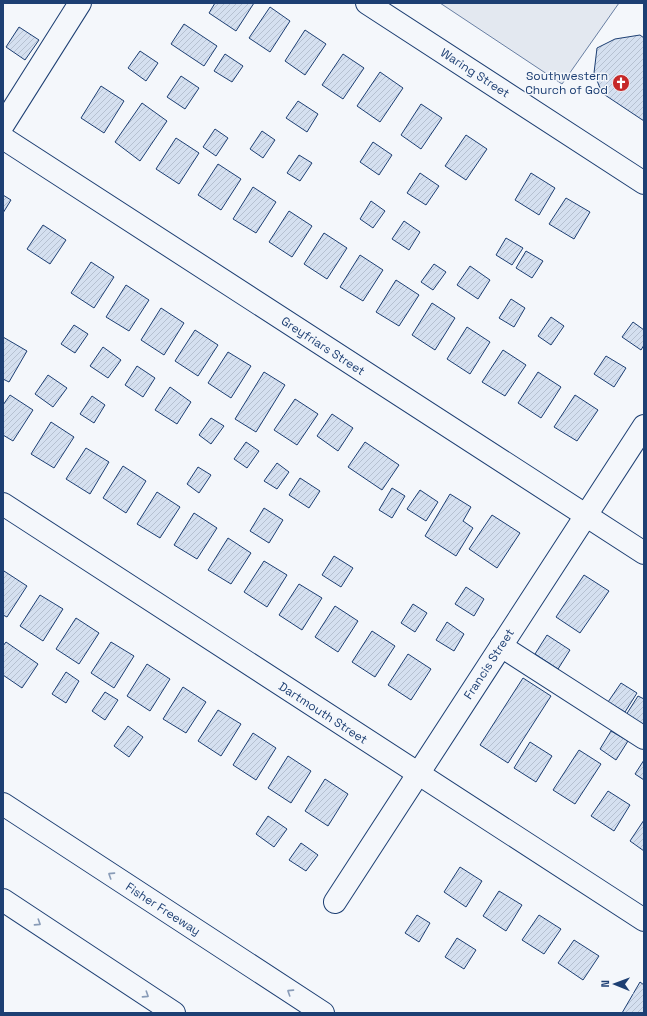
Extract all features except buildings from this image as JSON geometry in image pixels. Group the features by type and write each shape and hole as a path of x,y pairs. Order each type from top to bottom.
{"main road":[{"path":"3,125 80,3"},
{"name":"Waring Street","path":"367,3 644,183"},
{"name":"Greyfriars Street","path":"3,138 644,554"},
{"name":"Francis Street","path":"335,902 644,426"},
{"name":"Dartmouth Street","path":"3,504 644,920"},
{"path":"501,646 644,738"},
{"name":"Fisher Freeway","path":"3,804 323,1013"},
{"path":"3,900 174,1013"}],"shaded area":[{"path":"440,3 619,3 562,84"}],"place":[{"name":"Southwestern Church of God","path":"621,83"}]}
